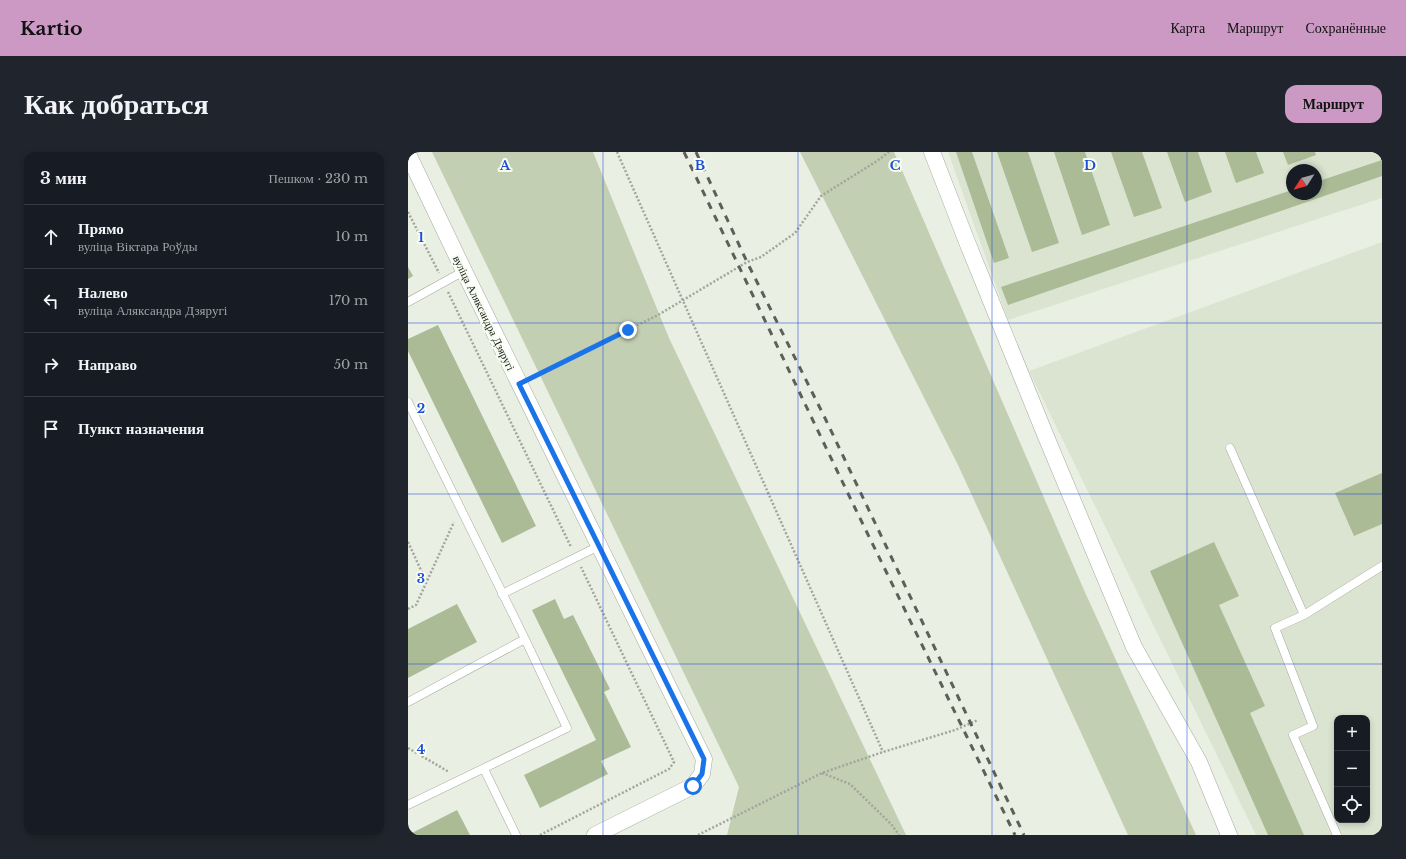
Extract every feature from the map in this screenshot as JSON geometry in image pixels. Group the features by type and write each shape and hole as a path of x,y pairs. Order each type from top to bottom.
{"street":[{"path":"932,152 966,242 1134,647 1199,762 1229,835"},
{"name":"вуліца Аляксандра Дзяругі","path":"408,154 519,384 704,759 702,774 693,786 595,835"}],"lane":[{"path":"408,302 464,271"},
{"path":"408,402 525,639 567,728 408,805"},
{"path":"1230,448 1304,615"},
{"path":"502,594 599,546"},
{"path":"1337,835 1294,735 1312,726 1275,628 1304,615 1382,566"},
{"path":"408,702 525,639"},
{"path":"484,769 516,835"}],"path":[{"path":"617,152 883,752"},
{"path":"519,384 658,315 747,262 760,256 795,233 821,196 889,152"},
{"path":"408,212 577,557 674,762 669,770 540,835"},
{"path":"408,609 416,605 460,508"},
{"path":"408,542 426,582"},
{"path":"698,835 822,774 883,752 955,730 978,720"},
{"path":"408,748 462,780"},
{"path":"822,774 850,784 891,824 899,835"}],"shaded area":[{"path":"432,152 593,152 669,338 906,835 727,835 739,787"},
{"path":"800,152 894,152 1084,590 1196,835 1128,835 958,465"},
{"path":"948,152 1382,152 1382,198 1008,320"},
{"path":"1382,242 1382,835 1256,835 1029,371"}],"building":[{"path":"956,152 972,152 1009,258 994,263"},
{"path":"997,152 1028,152 1059,243 1032,252"},
{"path":"1054,152 1085,152 1110,225 1082,235"},
{"path":"1111,152 1142,152 1162,208 1134,217"},
{"path":"1167,152 1198,152 1212,192 1185,202"},
{"path":"1225,152 1256,152 1264,173 1236,183"},
{"path":"1283,152 1315,152 1316,155 1288,164"},
{"path":"1382,160 1382,176 1322,197 1322,180"},
{"path":"1286,192 1286,200 1312,200 1008,305 1001,287"},
{"path":"408,267 413,276 408,279"},
{"path":"438,325 536,526 502,543 408,351 408,339"},
{"path":"1382,473 1382,524 1354,536 1335,493"},
{"path":"1214,542 1239,596 1219,605 1265,706 1250,713 1304,835 1268,835 1150,571"},
{"path":"555,599 564,619 573,615 610,689 604,692 631,747 601,761 608,774 540,808 524,775 596,740 532,610"},
{"path":"457,604 477,642 408,678 408,629"},
{"path":"457,810 470,835 408,835"}],"railway":[{"path":"684,152 855,508 1015,835"},
{"path":"696,152 747,262 824,416 1024,835"}],"route":[{"path":"628,330 519,384 704,759 702,774 693,786"}]}
